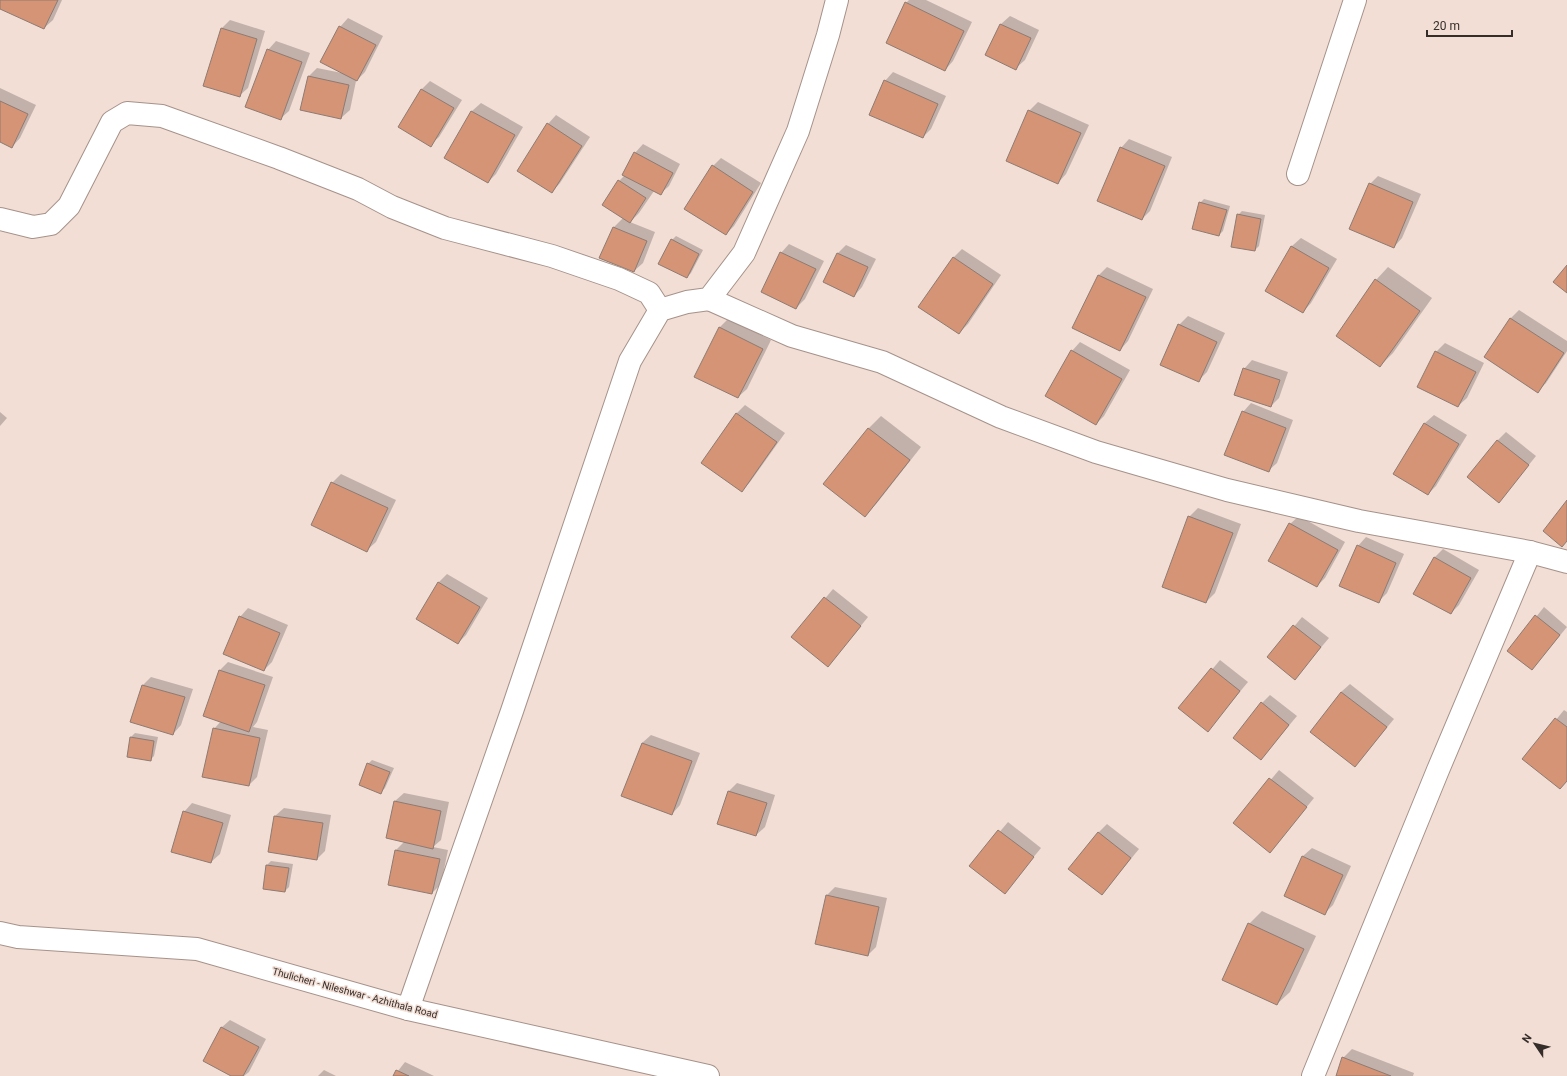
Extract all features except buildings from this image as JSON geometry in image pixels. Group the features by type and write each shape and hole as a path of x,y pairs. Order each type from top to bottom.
{"street":[{"path":"710,299 744,253 798,131 828,35 837,0"},
{"path":"1298,174 1355,0"},
{"path":"0,219 33,227 51,224 68,206 112,122 127,113 162,116 279,158 358,189 392,207 445,228 552,256 619,279 649,293 660,310"},
{"path":"408,1009 512,712 592,468 630,361 660,310 687,302 710,299 792,336 882,362 1001,417 1096,452 1227,490 1359,522 1530,552 1567,562"},
{"path":"1313,1076 1438,770 1530,552"},
{"name":"Thulicheri - Nileshwar - Azhithala Road","path":"0,933 18,937 197,950 408,1009 708,1076"}]}
